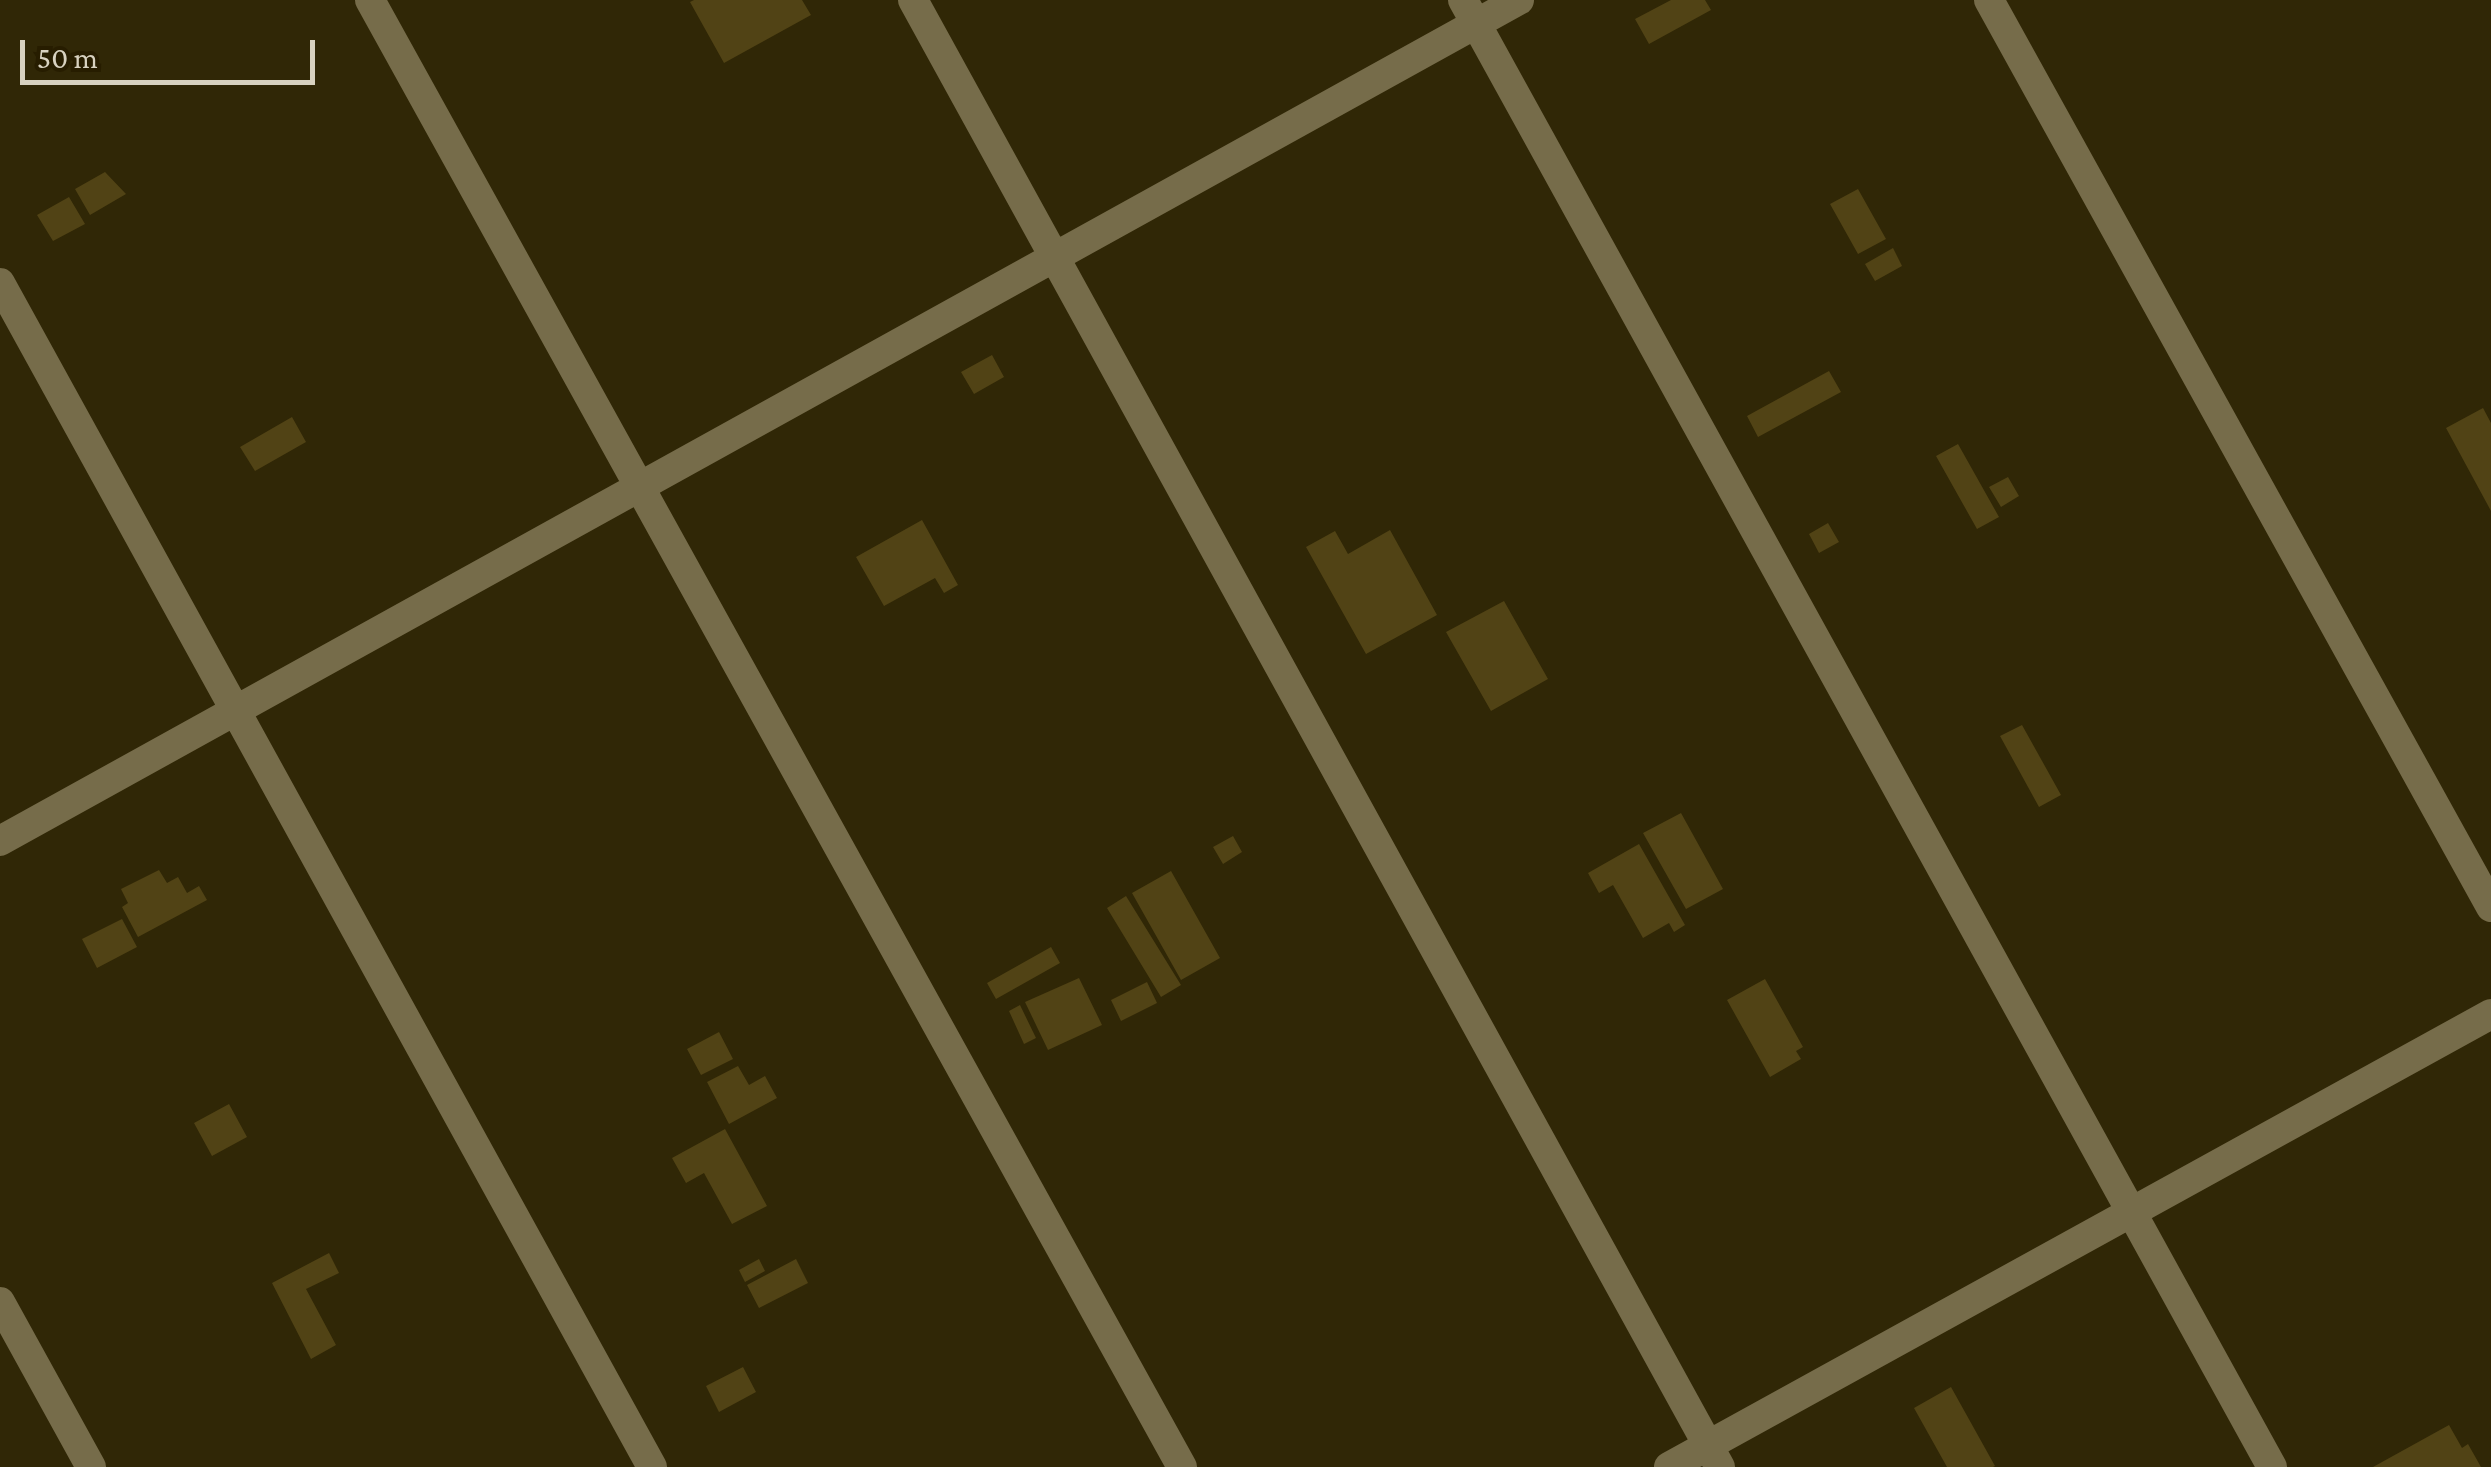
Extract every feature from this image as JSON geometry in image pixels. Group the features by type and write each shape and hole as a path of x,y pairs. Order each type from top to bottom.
{"street":[{"path":"370,0 1182,1467"},
{"path":"914,0 1714,1456"},
{"path":"0,841 1054,256 1470,12 1519,0"},
{"path":"1989,0 2491,907"},
{"path":"1470,12 2272,1467"},
{"path":"0,283 652,1467"},
{"path":"1669,1467 1714,1456 2132,1212 2491,1014"},
{"path":"0,1302 91,1467"}],"building":[{"path":"802,0 811,15 724,63 690,2"},
{"path":"1671,0 1705,0 1711,10 1649,44 1635,19"},
{"path":"105,172 126,194 90,215 75,189"},
{"path":"1858,189 1886,239 1858,254 1830,204"},
{"path":"69,197 85,224 53,241 37,215"},
{"path":"1893,248 1902,266 1875,281 1865,264"},
{"path":"992,355 1004,377 974,394 961,372"},
{"path":"1829,371 1841,392 1758,437 1747,416"},
{"path":"2483,408 2491,423 2491,511 2446,428"},
{"path":"292,417 306,442 255,471 240,447"},
{"path":"1958,444 1999,517 1977,529 1936,456"},
{"path":"2008,477 2019,496 2001,507 1989,487"},
{"path":"922,520 958,585 944,593 935,578 884,606 856,557"},
{"path":"1828,523 1839,542 1819,553 1809,534"},
{"path":"1390,530 1437,615 1366,654 1306,547 1335,531 1348,554"},
{"path":"1504,601 1548,679 1491,711 1446,632"},
{"path":"2022,725 2061,795 2039,807 2000,736"},
{"path":"1681,813 1723,889 1686,909 1643,833"},
{"path":"1233,836 1242,852 1223,864 1213,847"},
{"path":"1639,844 1685,925 1674,932 1669,923 1643,938 1613,885 1599,893 1588,873"},
{"path":"159,870 167,883 178,877 187,893 199,886 207,900 138,937 122,907 128,903 121,889"},
{"path":"1171,871 1220,958 1181,980 1132,893"},
{"path":"1126,896 1181,985 1161,997 1107,908"},
{"path":"122,919 137,947 97,968 82,939"},
{"path":"1051,947 1060,963 996,999 987,983"},
{"path":"1079,978 1102,1025 1048,1050 1025,1002"},
{"path":"1765,979 1803,1047 1796,1051 1801,1059 1770,1077 1727,1000"},
{"path":"1147,982 1157,1003 1121,1021 1111,1000"},
{"path":"1020,1005 1036,1038 1024,1044 1009,1011"},
{"path":"719,1032 733,1059 701,1075 687,1049"},
{"path":"738,1066 749,1085 765,1076 777,1098 729,1124 707,1082"},
{"path":"229,1104 247,1137 212,1156 194,1123"},
{"path":"725,1129 767,1206 732,1224 704,1173 686,1183 672,1158"},
{"path":"329,1253 339,1273 306,1289 336,1345 311,1359 272,1283"},
{"path":"759,1259 765,1271 745,1282 739,1270"},
{"path":"796,1259 808,1283 759,1308 747,1285"},
{"path":"743,1367 756,1392 719,1412 706,1386"},
{"path":"1951,1387 1995,1466 1947,1467 1914,1408"},
{"path":"2449,1425 2462,1448 2468,1444 2481,1467 2373,1467"}]}
